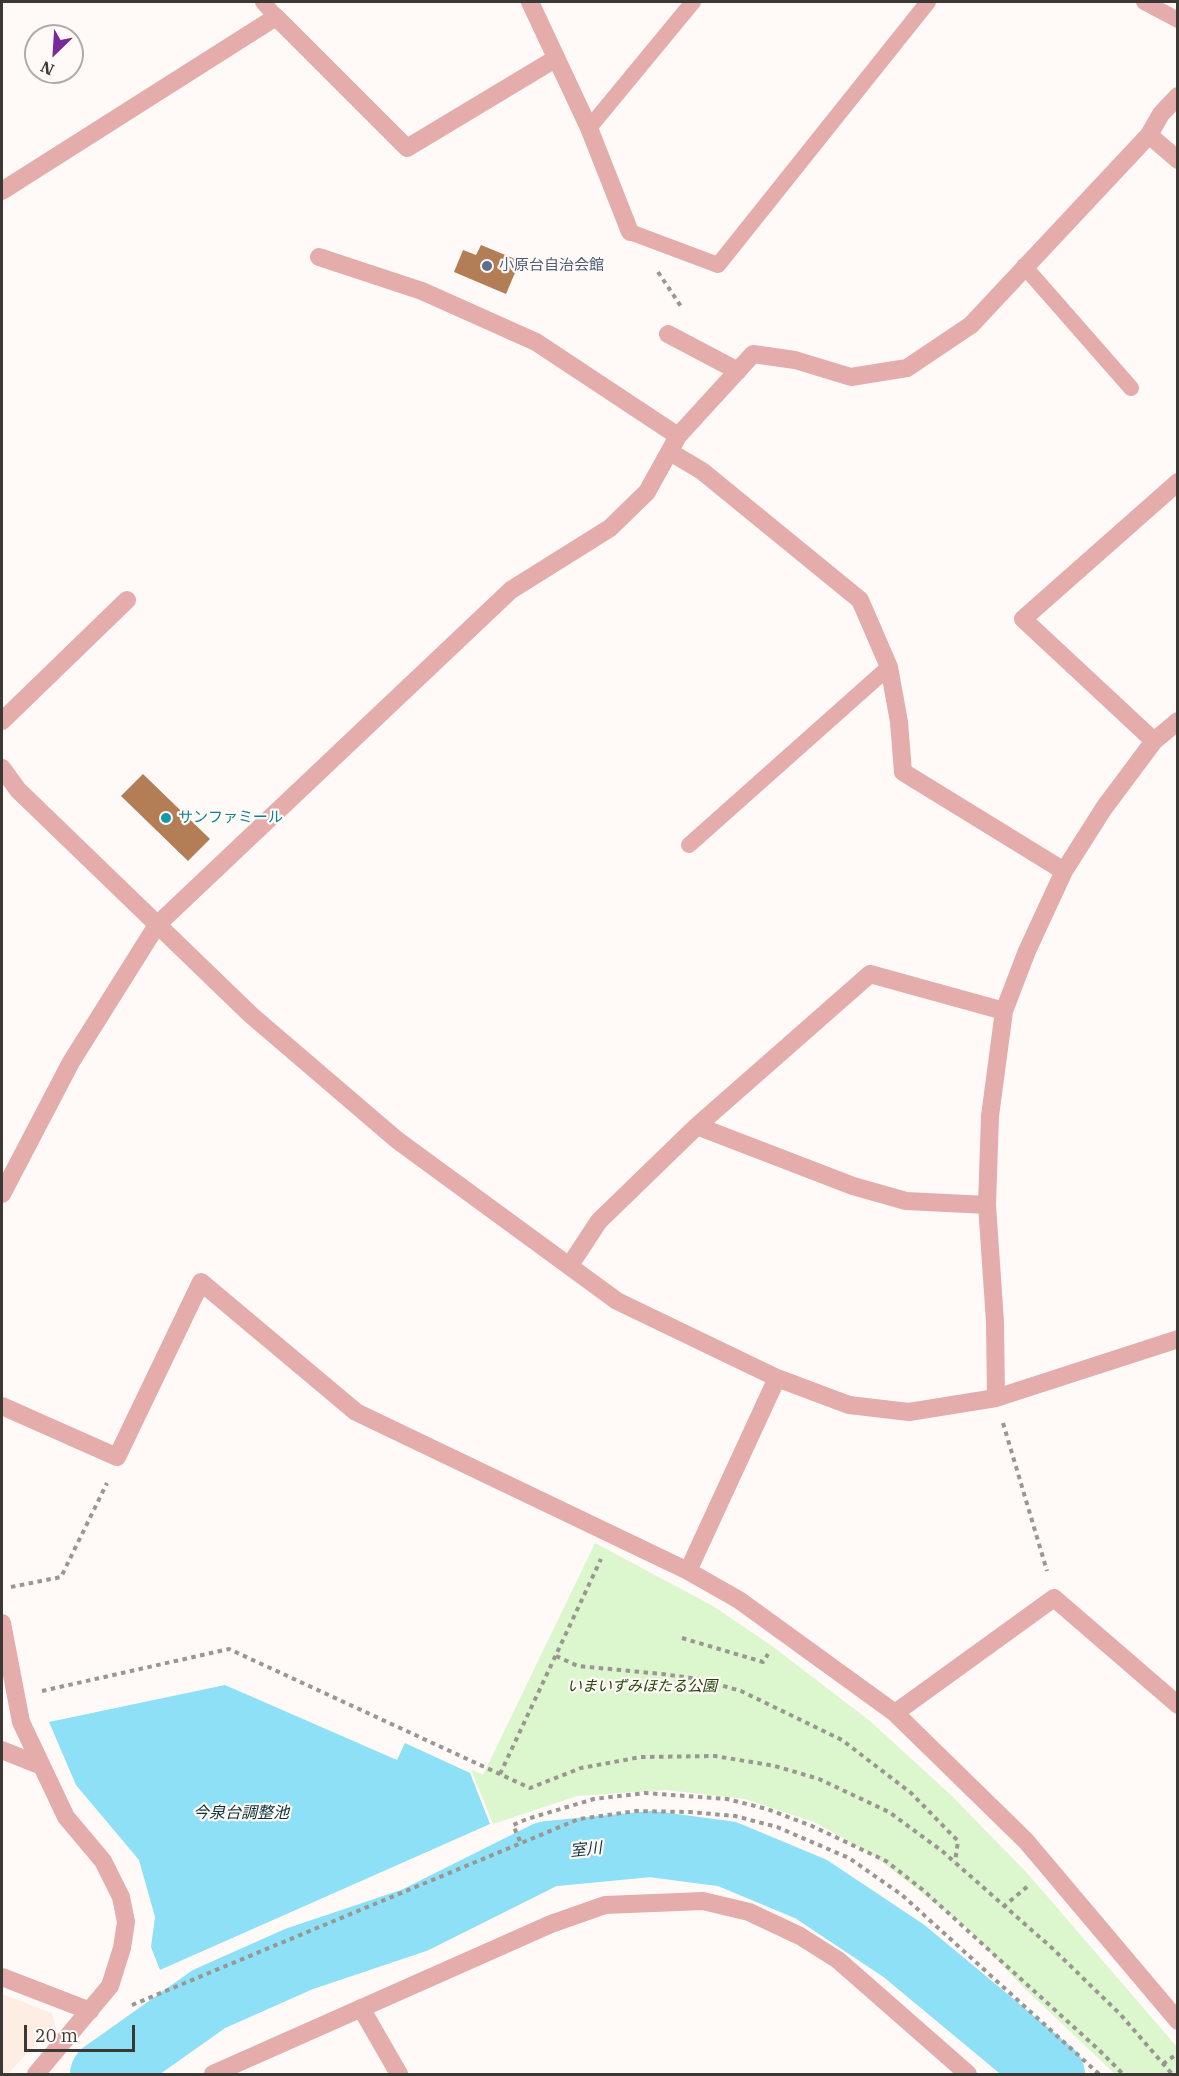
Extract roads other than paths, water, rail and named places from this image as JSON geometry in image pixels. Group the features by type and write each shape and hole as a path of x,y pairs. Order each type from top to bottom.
{"street":[{"path":"530,2 589,128 630,232"},
{"path":"2,191 276,17 407,148 555,59"},
{"path":"2,1194 71,1062 158,925 511,590 610,528 647,492 674,444 753,354 795,360 851,377 907,368 971,325 1149,135 1161,114 1178,96"},
{"path":"1149,135 1178,160"},
{"path":"319,257 422,291 536,342 674,444 702,471 860,600 889,667 899,722 903,772 1064,871"},
{"path":"668,334 738,371"},
{"path":"1154,741 1023,619 1178,482"},
{"path":"2,721 127,600"},
{"path":"996,1398 995,1322 987,1205 990,1116 1004,1011 1027,951 1064,871 1104,808 1154,741 1178,721"},
{"path":"2,768 18,789 251,1015 397,1140 617,1300 777,1378 849,1405 909,1412 996,1398 1178,1339"},
{"path":"570,1265 599,1221 698,1126 870,974 1004,1011"},
{"path":"698,1126 853,1186 906,1201 987,1205"},
{"path":"2,1406 117,1457 201,1282 356,1412 688,1571 739,1600 895,1713 1026,1841 1178,2021"},
{"path":"688,1571 777,1378"},
{"path":"895,1713 1054,1598 1178,1705"},
{"path":"2,1623 21,1722 39,1765 66,1817 104,1861 121,1897 126,1922 123,1948 110,1986 36,2074"},
{"path":"2,1750 39,1765"},
{"path":"213,2074 550,1924 605,1905 703,1901 749,1912 800,1936 838,1960 968,2074"},
{"path":"2,1977 90,2011"},
{"path":"361,2008 399,2074"}],"lane":[{"path":"263,2 276,17"},
{"path":"589,128 693,2"},
{"path":"630,232 718,266 928,2"},
{"path":"1144,2 1178,20"},
{"path":"1024,266 1131,388"},
{"path":"689,845 889,667"}],"water":[{"name":"今泉台調整池","path":"225,1685 397,1760 405,1743 470,1773 490,1824 160,1970 151,1947 155,1917 139,1860 76,1785 49,1722"}],"waterway":[{"name":"室川","path":"103,2074 209,1999 299,1959 415,1920 547,1854 651,1844 727,1854 811,1889 904,1951 1052,2074"}],"place":[{"name":"小原台自治会館","path":"487,266"},
{"name":"サンファミール","path":"166,818"}],"park label":[{"name":"いまいずみほたる公園","path":"642,1687"}]}
